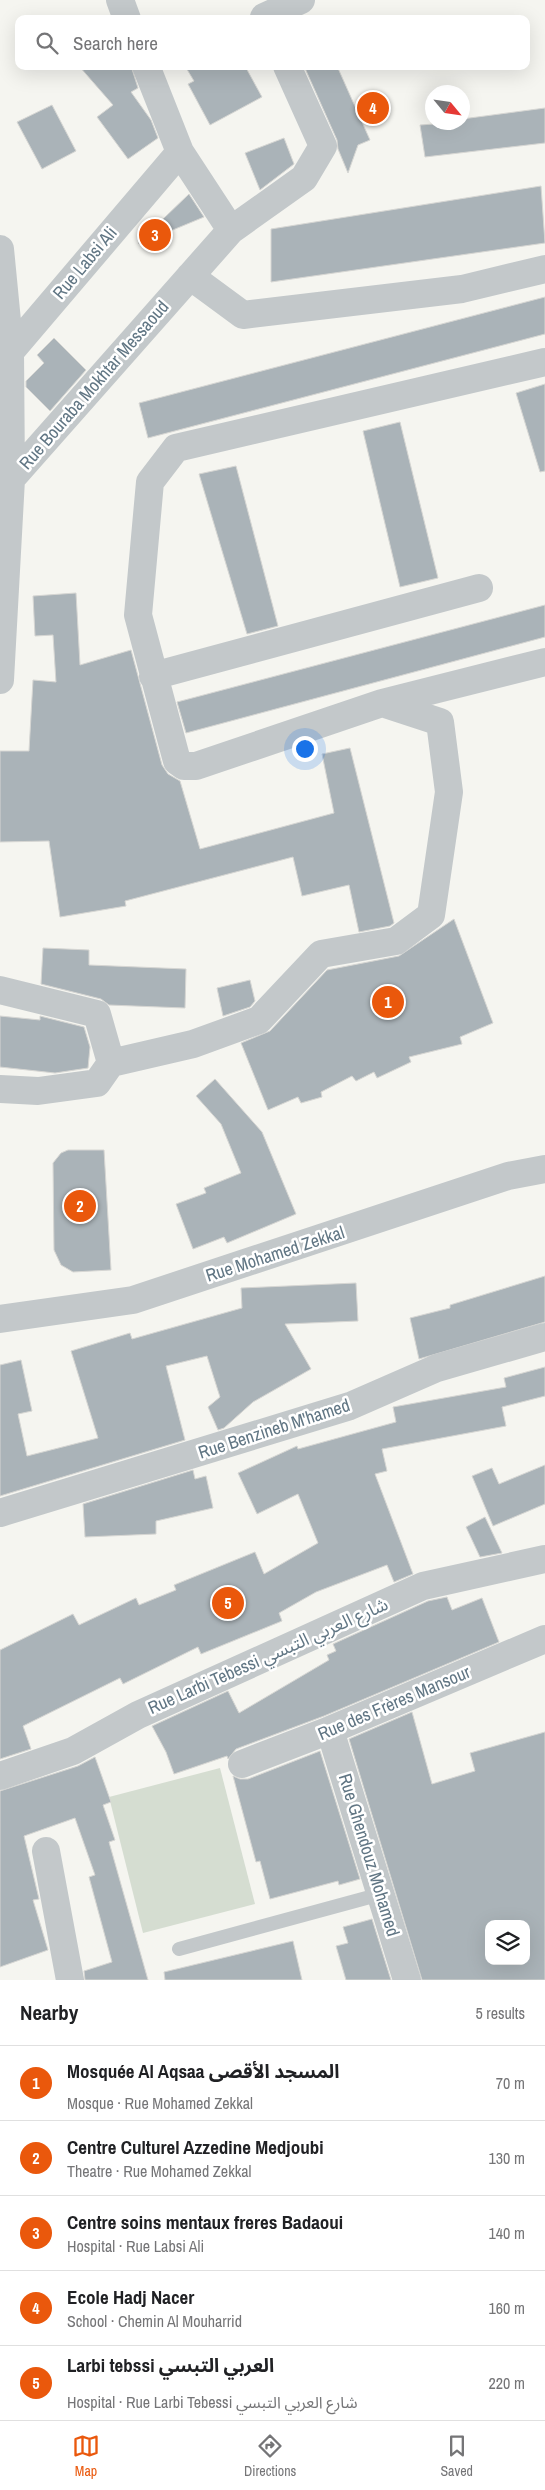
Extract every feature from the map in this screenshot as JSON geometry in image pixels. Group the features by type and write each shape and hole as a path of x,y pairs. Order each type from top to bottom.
{"street":[{"path":"120,0 126,15"},
{"path":"261,12 301,0"},
{"path":"148,70 180,152 231,230"},
{"name":"Rue Bouraba Mokhtar Messaoud","path":"0,680 5,485 231,230 304,178 323,146 289,70"},
{"name":"Rue Labsi Ali","path":"5,356 180,152"},
{"path":"0,249 5,356 5,485"},
{"path":"190,276 243,314 462,289 545,269"},
{"path":"545,362 176,448 150,482 138,616 177,761 184,766 196,766 382,703 545,662"},
{"path":"153,676 479,588"},
{"path":"0,1089 38,1091 97,1083 111,1063 193,1044 259,1020 322,954 396,941 431,916 449,792 440,722 382,703"},
{"path":"0,990 97,1014 111,1063"},
{"name":"Rue Mohamed Zekkal","path":"0,1319 133,1300 508,1176 545,1168"},
{"name":"Rue Benzineb M'hamed","path":"0,1513 350,1406 437,1368 545,1337"},
{"name":"Rue Larbi Tebessi شارع العربي التبسي","path":"0,1776 73,1751 138,1715 423,1586 545,1559"},
{"name":"Rue des Frères Mansour","path":"242,1764 330,1730 545,1639"},
{"name":"Rue Ghendouz Mohamed","path":"330,1730 408,1980"},
{"path":"46,1850 64,1979"}],"lane":[{"path":"179,1949 381,1894"}],"shaded area":[{"path":"220,1768 255,1904 143,1933 109,1797"}],"building":[{"path":"82,70 132,70 138,88 131,92 151,120 158,138 128,159 97,117 113,105"},
{"path":"187,70 247,70 262,97 210,125 188,84 194,81"},
{"path":"306,70 339,70 370,140 358,145 348,173 338,149 337,140"},
{"path":"52,105 76,151 42,169 17,122"},
{"path":"545,108 545,143 425,157 420,125 425,125 425,130 470,130 470,118"},
{"path":"284,138 294,164 260,190 245,153"},
{"path":"541,186 545,243 271,282 271,229"},
{"path":"189,194 204,217 138,243"},
{"path":"545,297 545,334 148,438 139,403"},
{"path":"54,338 86,370 50,411 26,387 26,381 44,363 37,355"},
{"path":"545,384 545,471 540,472 516,393"},
{"path":"400,422 438,578 400,587 363,431"},
{"path":"236,466 278,626 247,634 199,474"},
{"path":"76,593 80,665 131,650 162,765 168,774 180,781 200,849 334,813 322,754 350,748 394,923 390,926 359,932 349,885 302,896 293,857 125,901 126,906 60,917 49,841 0,842 0,751 29,751 33,680 56,682 53,635 35,636 33,596"},
{"path":"545,605 545,637 186,733 177,702"},
{"path":"454,919 493,1023 460,1037 462,1044 409,1057 411,1062 377,1078 374,1072 356,1081 352,1076 321,1092 322,1097 301,1103 298,1097 268,1110 241,1043 270,1031 327,970 399,956"},
{"path":"43,948 89,950 89,965 186,969 185,1008 109,1005 101,999 41,984"},
{"path":"250,980 255,1001 250,1007 223,1016 217,988"},
{"path":"0,1016 40,1020 40,1016 84,1027 90,1047 88,1068 55,1073 0,1067"},
{"path":"215,1079 262,1132 296,1214 227,1243 224,1237 193,1249 176,1204 206,1193 204,1188 241,1173 221,1124 196,1096"},
{"path":"68,1150 104,1150 111,1270 73,1272 61,1265 54,1250 53,1163 61,1153"},
{"path":"545,1276 545,1322 419,1359 410,1318 450,1308 450,1305"},
{"path":"356,1283 358,1321 285,1324 311,1369 253,1402 224,1428 218,1430 208,1407 220,1397 207,1356 166,1366 185,1440 0,1496 0,1365 21,1360 32,1411 18,1414 27,1456 98,1438 71,1351 130,1333 132,1339 242,1308 241,1288"},
{"path":"545,1367 545,1396 502,1407 506,1426 382,1449 387,1471 375,1474 413,1574 394,1582 387,1565 316,1592 279,1613 282,1621 201,1654 198,1647 123,1684 120,1678 23,1726 31,1749 0,1759 0,1650 73,1614 79,1625 136,1598 139,1605 176,1590 174,1585 255,1552 264,1574 318,1543 298,1494 257,1514 238,1473 297,1446 298,1449 396,1422 393,1407 506,1387 504,1378"},
{"path":"545,1465 545,1504 493,1526 472,1476 492,1468 499,1484"},
{"path":"193,1470 195,1479 206,1476 213,1508 156,1521 156,1534 85,1537 83,1504"},
{"path":"485,1517 502,1553 480,1557 466,1527"},
{"path":"447,1597 452,1610 482,1598 499,1642 324,1716 236,1749 228,1759 227,1756 174,1774 166,1752 152,1726 228,1691 239,1713 329,1660 327,1655 336,1651 333,1644 428,1601"},
{"path":"412,1712 432,1784 475,1771 470,1753 545,1732 545,1980 422,1980 349,1739"},
{"path":"320,1751 360,1879 339,1885 338,1881 270,1899 260,1861 256,1862 233,1776 240,1779 248,1779"},
{"path":"95,1757 111,1802 103,1805 115,1840 109,1842 148,1980 85,1980 84,1971 112,1962 89,1877 95,1875 75,1818 24,1836 39,1899 33,1900 48,1950 0,1967 0,1791 78,1766"},
{"path":"372,1919 391,1980 346,1980 336,1946 348,1943 343,1927"},
{"path":"293,1941 302,1980 165,1980 164,1972"}],"place":[{"name":"Ecole Hadj Nacer","path":"373,108"},
{"name":"Centre soins mentaux freres Badaoui","path":"155,235"},
{"name":"Mosquée Al Aqsaa المسجد الأقصى","path":"388,1002"},
{"name":"Centre Culturel Azzedine Medjoubi","path":"80,1206"},
{"name":"Larbi tebssi العربي التبسي","path":"228,1603"}]}
